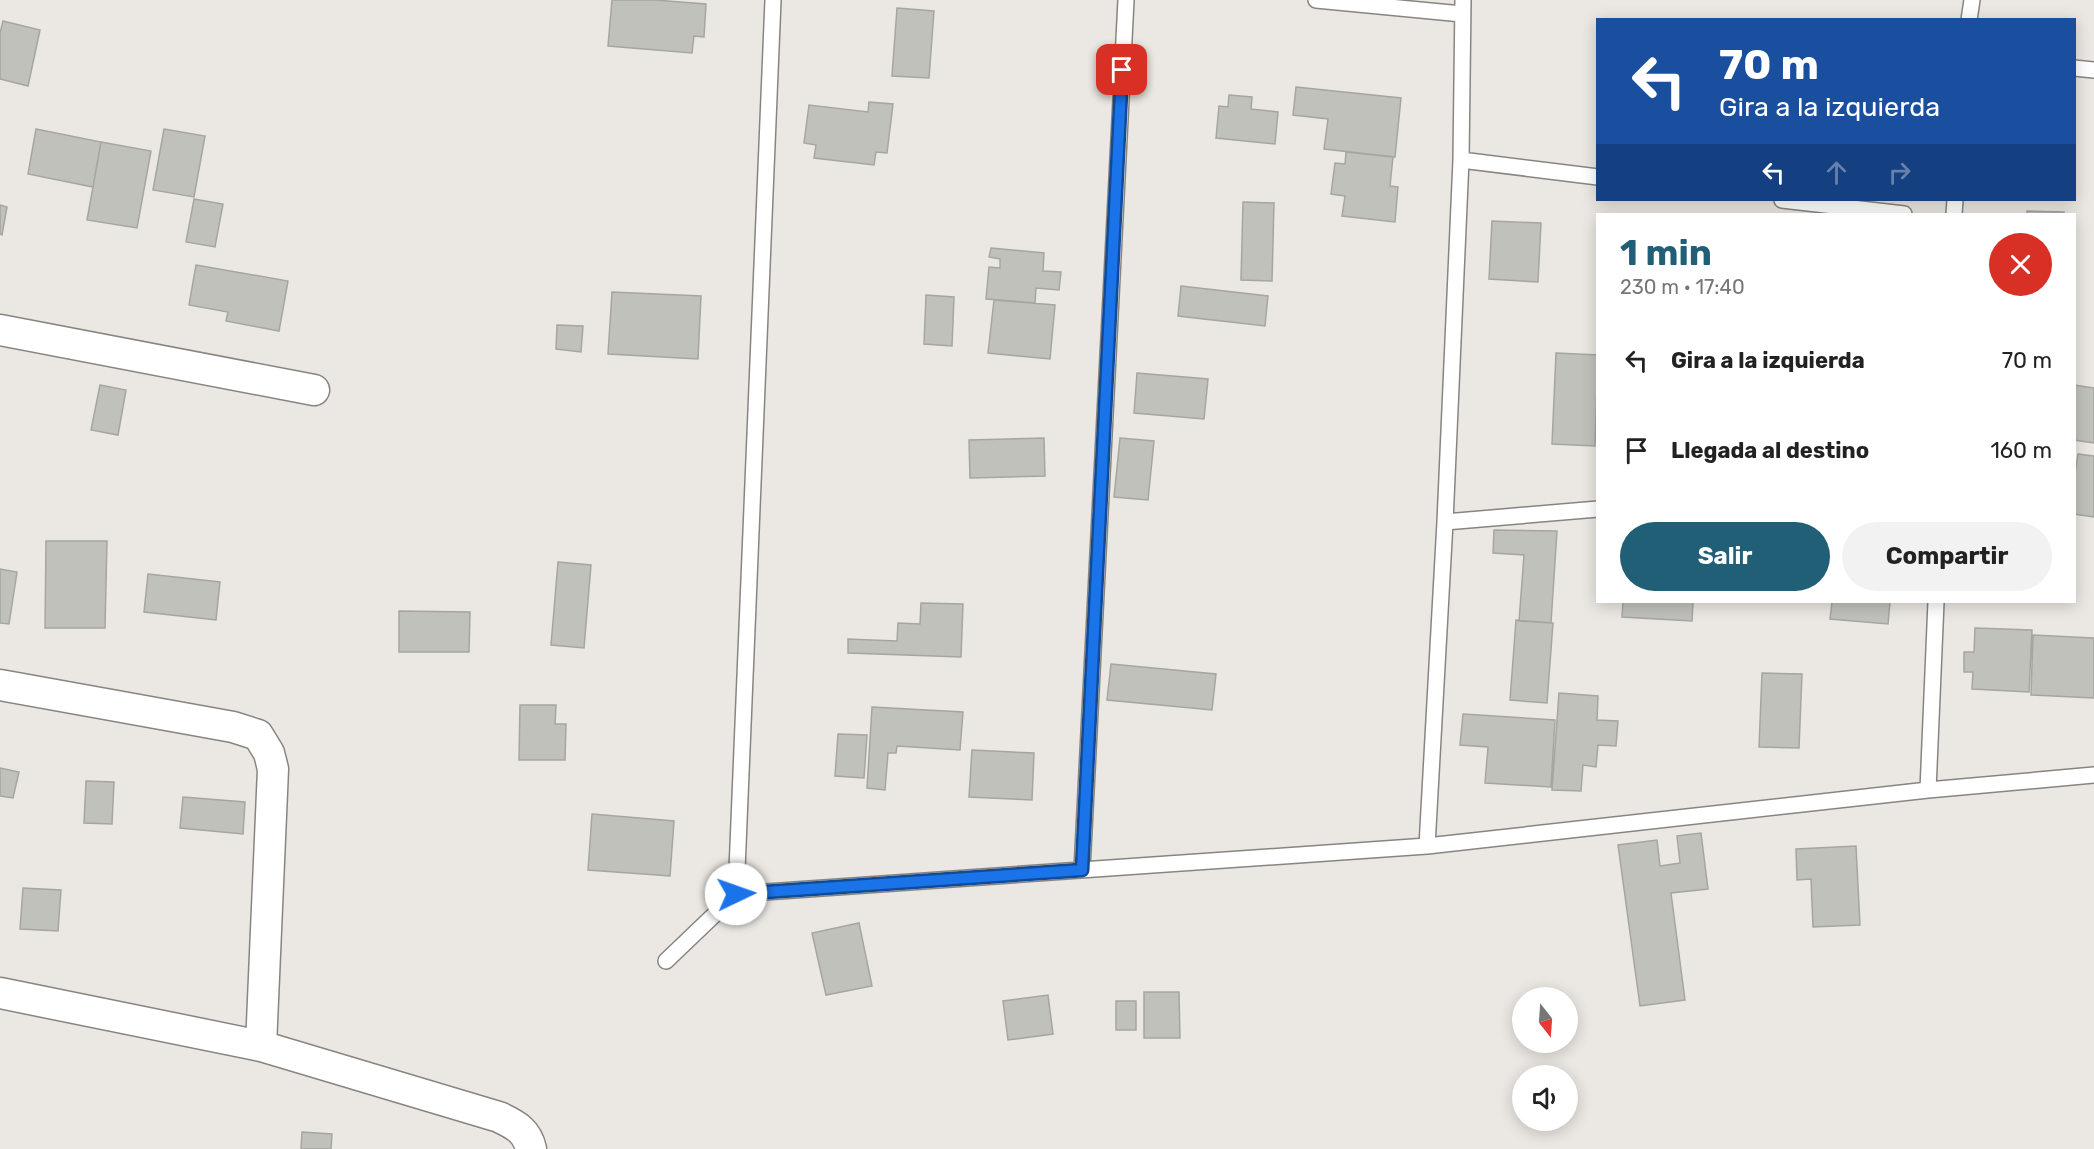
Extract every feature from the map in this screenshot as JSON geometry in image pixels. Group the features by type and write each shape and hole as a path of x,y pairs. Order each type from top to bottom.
{"street":[{"path":"0,330 314,390"},
{"path":"0,685 233,727 258,735 269,753 273,769 261,1046"},
{"path":"0,993 261,1046 500,1117 515,1124 528,1136 531,1149"}],"lane":[{"path":"736,894 774,0"},
{"path":"1082,870 1126,0"},
{"path":"1316,0 1462,7 1461,160 1445,522 1427,846"},
{"path":"1969,18 1972,0"},
{"path":"2076,68 2094,70"},
{"path":"1461,160 1596,177"},
{"path":"1791,201 1895,213"},
{"path":"1445,522 1596,509"},
{"path":"1928,790 1936,603"},
{"path":"666,961 736,894 1427,846 1928,790 2094,775"}],"building":[{"path":"612,0 655,0 706,4 704,37 694,36 692,53 608,46"},
{"path":"897,8 934,11 929,78 892,76"},
{"path":"3,21 40,30 28,86 0,79 0,33"},
{"path":"1296,87 1401,98 1395,157 1324,149 1328,119 1293,115"},
{"path":"1229,95 1252,97 1251,109 1278,112 1275,144 1216,138 1219,106 1228,107"},
{"path":"869,102 893,104 887,153 876,152 874,165 814,158 816,145 804,143 809,105 868,112"},
{"path":"36,129 101,142 93,187 28,174"},
{"path":"164,129 205,136 194,197 153,190"},
{"path":"101,142 151,151 137,228 87,220"},
{"path":"1346,152 1393,157 1390,186 1398,187 1395,222 1342,216 1345,196 1331,194 1335,163 1345,164"},
{"path":"194,199 223,204 215,247 186,242"},
{"path":"1243,202 1274,203 1272,281 1241,280"},
{"path":"0,205 7,207 2,235 0,234"},
{"path":"2027,211 2064,212 2064,213 2027,213"},
{"path":"1492,221 1541,223 1538,282 1489,279"},
{"path":"991,248 1044,253 1043,271 1061,272 1059,290 1036,288 1035,303 986,299 989,267 1000,268 1000,259 989,257"},
{"path":"196,265 288,281 279,331 226,321 228,312 189,305"},
{"path":"1181,286 1268,296 1265,326 1178,316"},
{"path":"612,292 701,296 698,359 608,354"},
{"path":"926,295 954,297 952,346 924,344"},
{"path":"994,300 1055,305 1050,359 988,353"},
{"path":"557,325 583,326 581,352 556,349"},
{"path":"1556,353 1596,355 1595,446 1552,444"},
{"path":"1137,373 1208,379 1204,419 1134,413"},
{"path":"100,385 126,390 118,435 91,430"},
{"path":"2076,385 2094,388 2094,443 2076,440"},
{"path":"1044,438 1045,476 970,478 969,440"},
{"path":"1120,438 1154,441 1148,500 1114,497"},
{"path":"2078,454 2094,456 2094,517 2076,514"},
{"path":"1494,530 1557,531 1551,623 1519,621 1524,555 1493,553"},
{"path":"46,541 107,541 105,628 45,628"},
{"path":"558,562 591,565 584,648 551,645"},
{"path":"0,569 17,572 9,624 0,623"},
{"path":"148,574 220,582 216,620 144,612"},
{"path":"921,603 963,604 961,657 848,653 848,639 897,641 898,623 920,624"},
{"path":"1623,603 1693,603 1692,621 1622,617"},
{"path":"1832,603 1890,603 1888,624 1830,619"},
{"path":"399,611 470,612 469,652 399,652"},
{"path":"1516,620 1553,623 1547,703 1510,700"},
{"path":"1975,628 2032,630 2029,692 1972,689 1973,672 1964,672 1964,652 1974,652"},
{"path":"2033,635 2094,638 2094,698 2031,695"},
{"path":"1111,664 1216,674 1212,710 1107,700"},
{"path":"1762,673 1802,674 1799,748 1759,747"},
{"path":"1559,693 1598,696 1597,720 1618,721 1616,746 1598,745 1596,767 1583,765 1581,791 1552,790"},
{"path":"520,705 556,705 555,724 566,724 565,760 519,760"},
{"path":"872,707 963,712 960,750 897,746 896,753 888,753 885,790 867,788"},
{"path":"1463,714 1555,720 1551,787 1485,783 1488,747 1460,745"},
{"path":"838,734 867,735 864,778 835,776"},
{"path":"972,750 1034,753 1032,800 969,797"},
{"path":"0,768 19,772 13,798 0,796"},
{"path":"86,781 114,782 112,824 84,823"},
{"path":"183,797 245,802 243,834 180,828"},
{"path":"592,814 674,821 670,876 588,870"},
{"path":"1701,833 1708,889 1671,893 1685,1000 1640,1006 1618,845 1657,840 1660,866 1680,863 1677,836"},
{"path":"1856,846 1860,925 1813,927 1811,879 1797,880 1796,849"},
{"path":"23,888 61,890 58,931 20,929"},
{"path":"859,923 872,986 826,995 812,933"},
{"path":"1144,992 1179,992 1180,1038 1144,1038"},
{"path":"1048,995 1053,1034 1008,1040 1003,1001"},
{"path":"1116,1001 1136,1001 1136,1030 1116,1030"},
{"path":"302,1132 332,1134 331,1149 301,1149"}],"route":[{"path":"736,894 1082,870 1122,70"}]}
